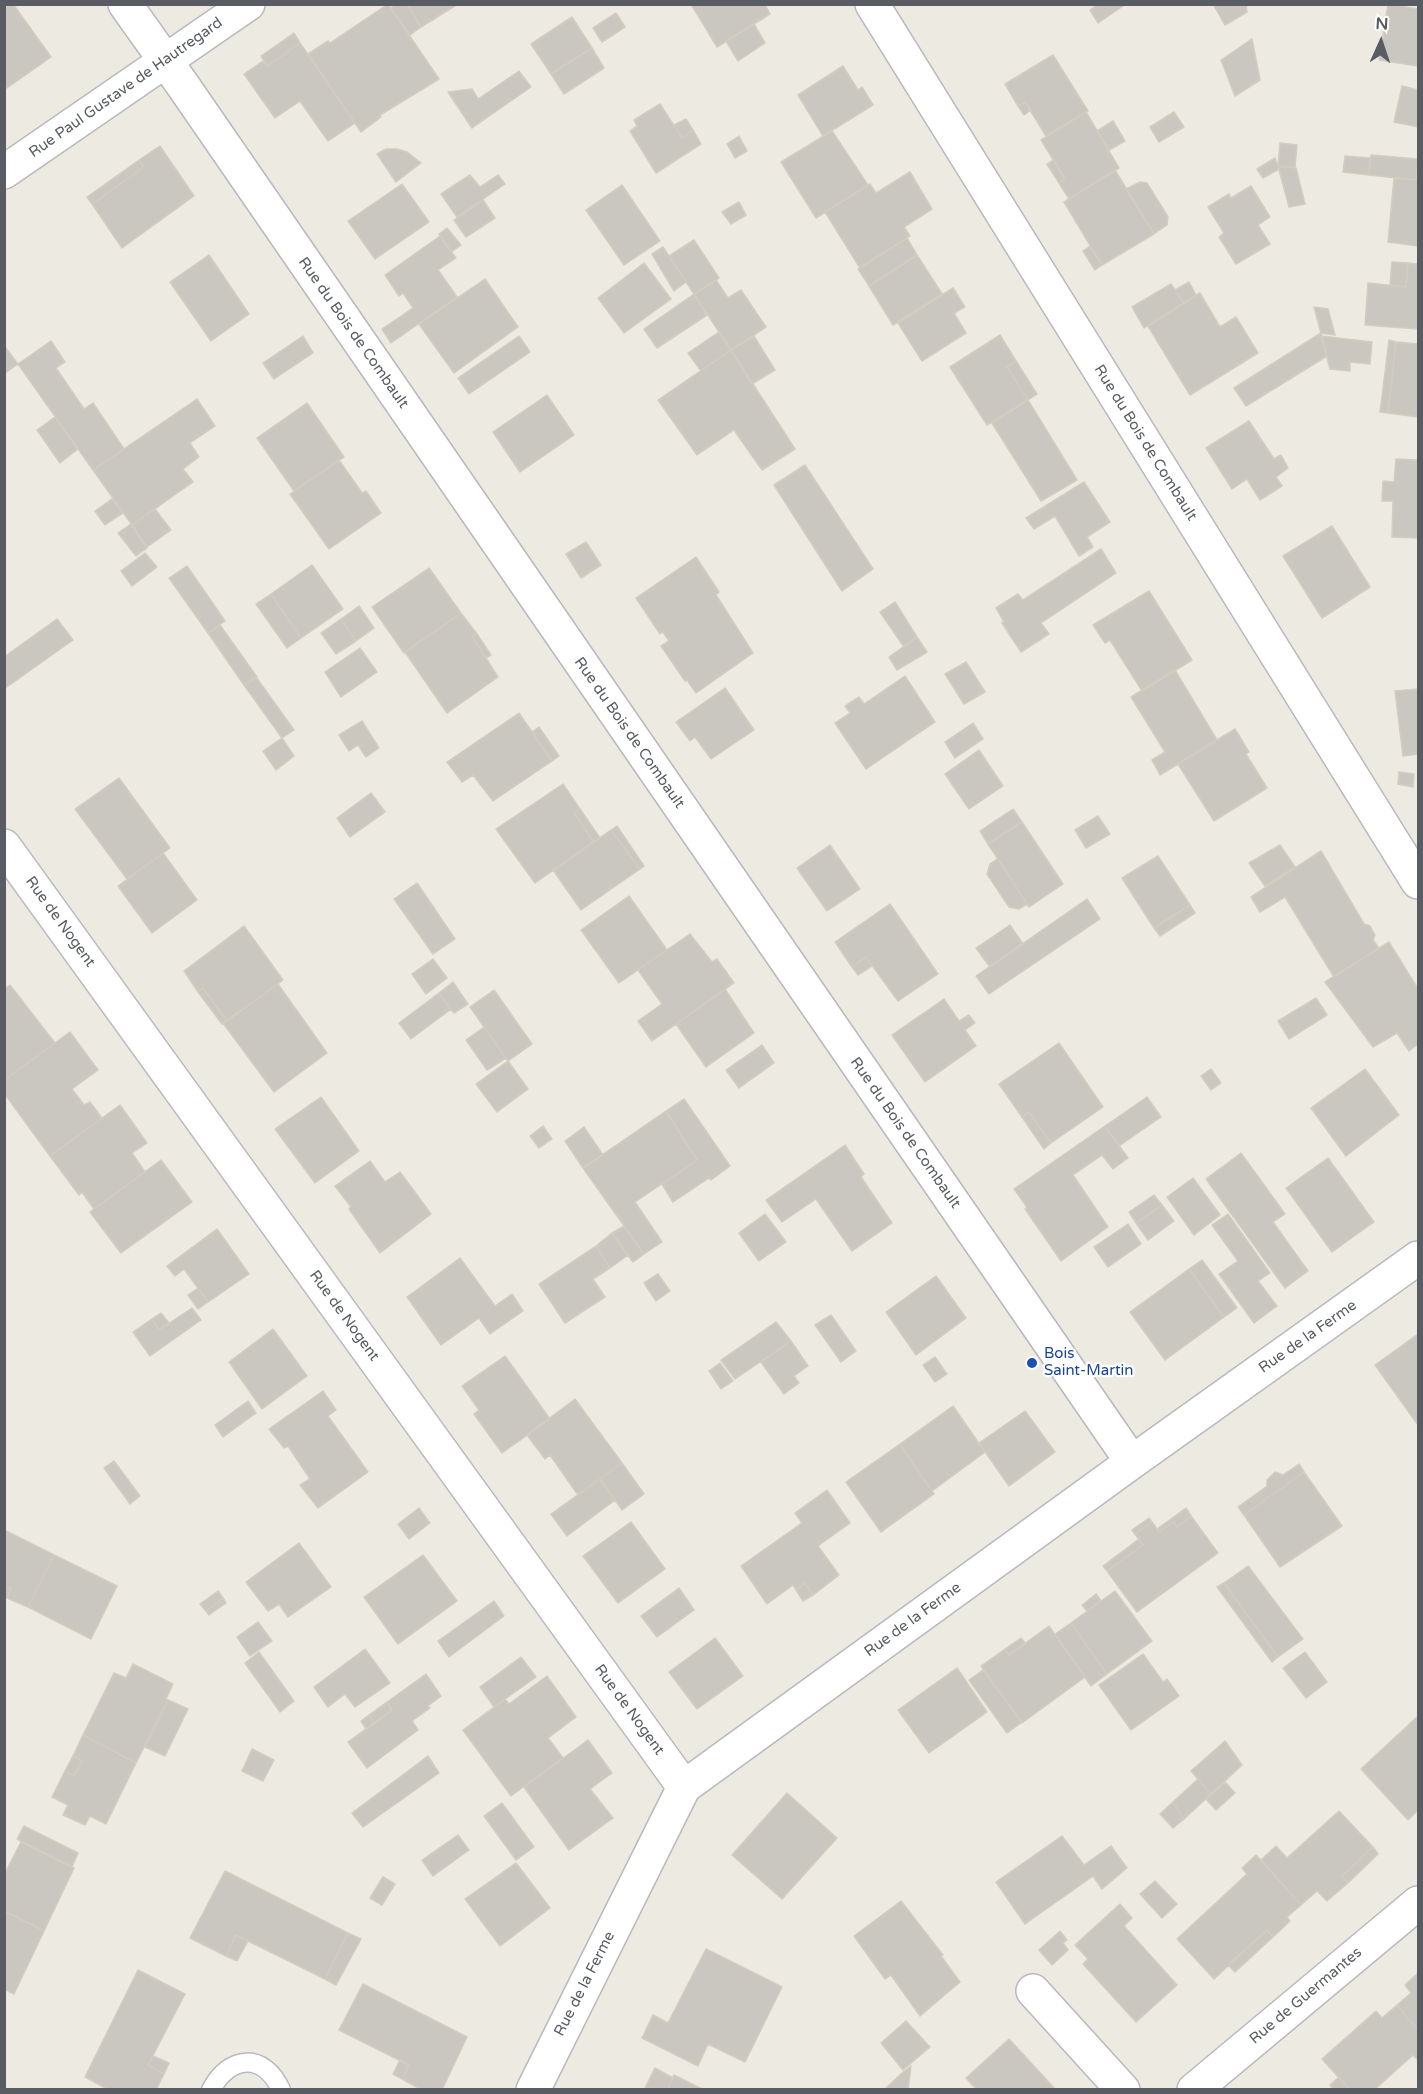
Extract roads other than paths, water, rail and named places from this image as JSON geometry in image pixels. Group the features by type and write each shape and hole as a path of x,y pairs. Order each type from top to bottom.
{"street":[{"name":"Rue du Bois de Combault","path":"124,4 1132,1462"},
{"name":"Rue Paul Gustave de Hautregard","path":"4,172 248,4"},
{"name":"Rue du Bois de Combault","path":"872,4 1419,882"},
{"name":"Rue de Nogent","path":"4,846 684,1787"},
{"name":"Rue de la Ferme","path":"533,2090 684,1787 1132,1462 1419,1258"},
{"name":"Rue de Guermantes","path":"1194,2090 1419,1903"},
{"path":"1034,1991 1123,2090"}],"lane":[{"path":"211,2090 217,2078 226,2068 244,2062 257,2064 267,2069 277,2079 281,2090"}],"place":[{"name":"Bois Saint-Martin","path":"1032,1363"}]}
